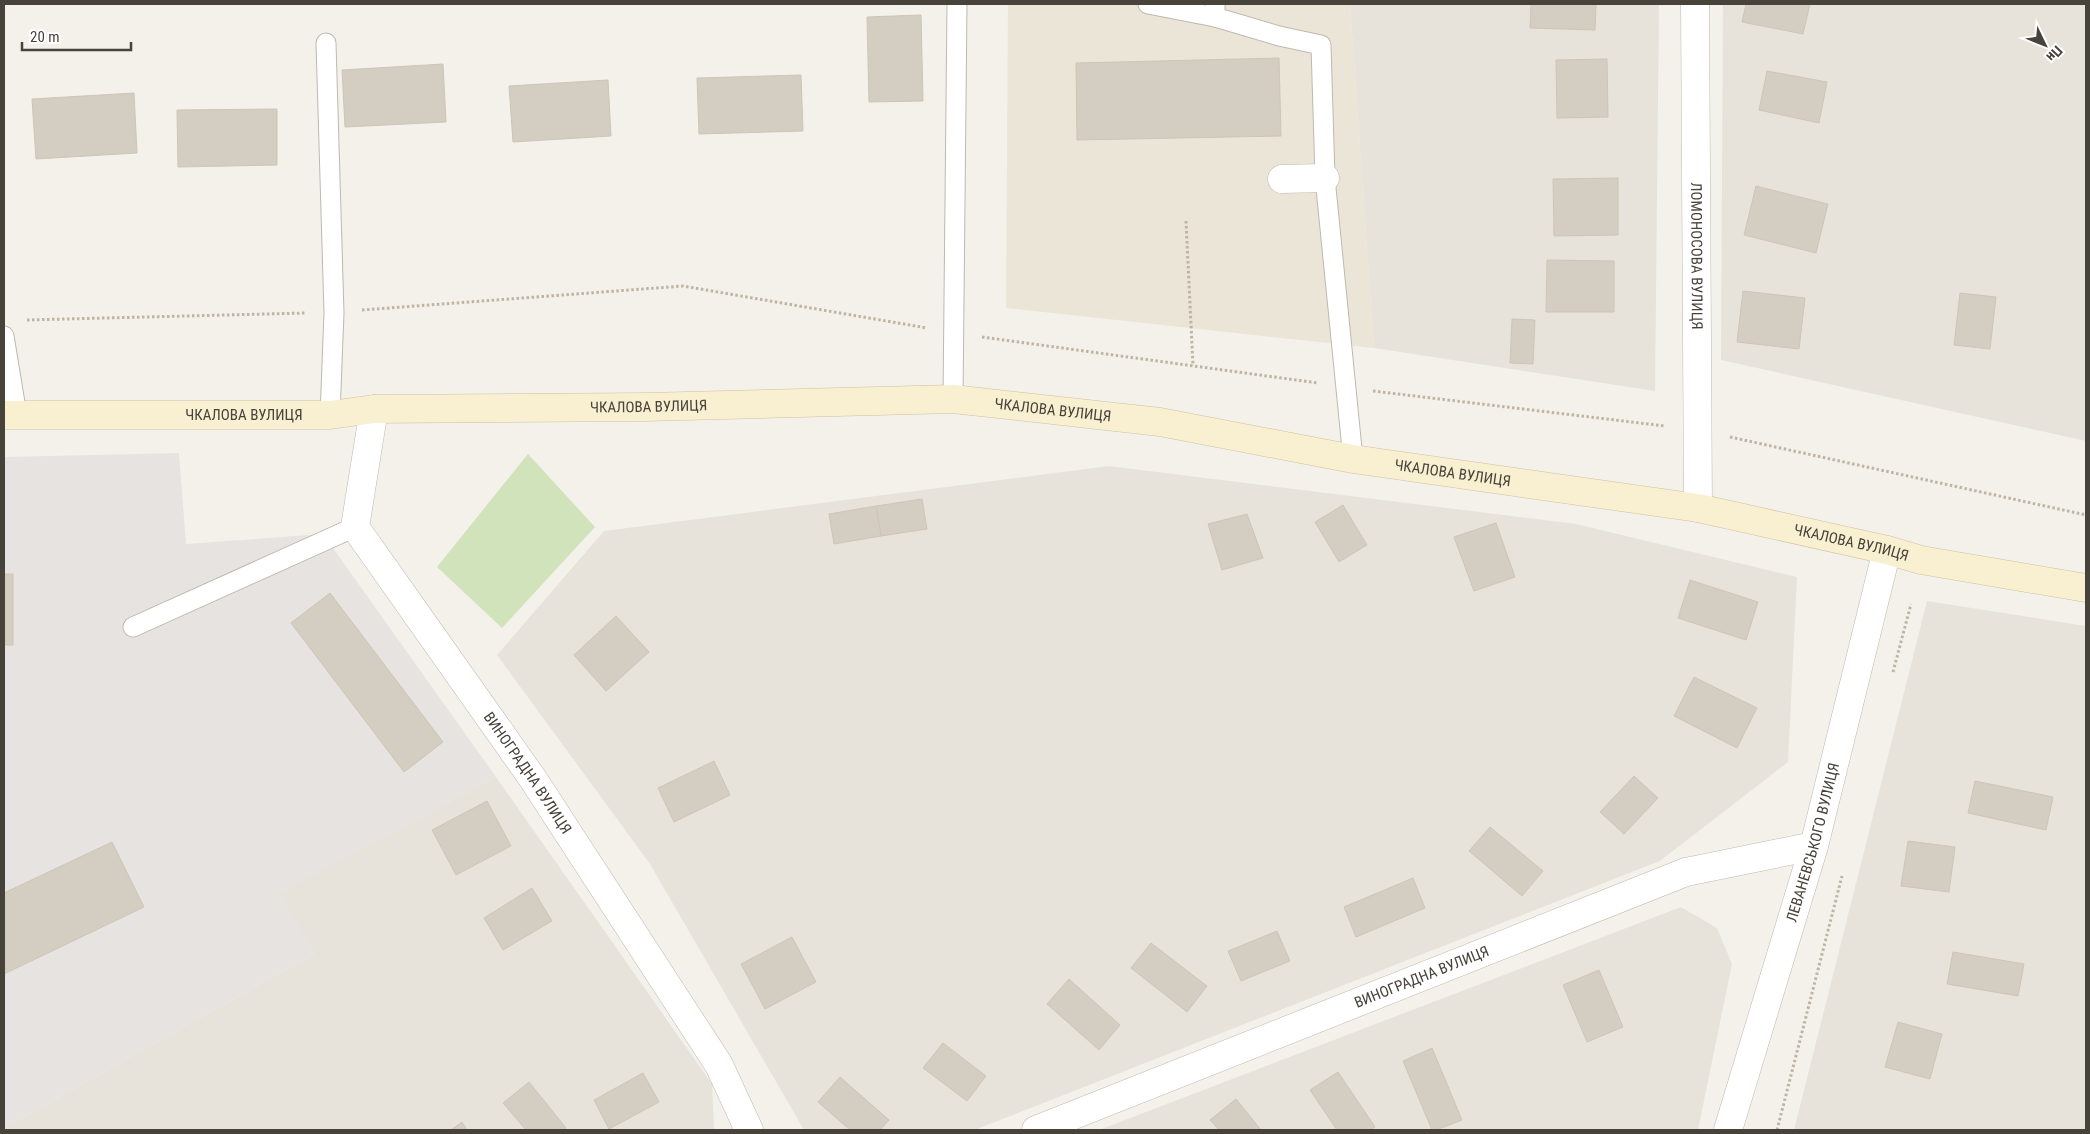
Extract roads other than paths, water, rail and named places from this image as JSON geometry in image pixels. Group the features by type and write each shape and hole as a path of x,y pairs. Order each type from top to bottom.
{"main road":[{"name":"ЧКАЛОВА ВУЛИЦЯ","path":"10,415 330,415 374,409 646,407 953,399 1160,422 1354,459 1698,508 1887,550 1921,560 2086,588"}],"street":[{"name":"ЛОМОНОСОВА ВУЛИЦЯ","path":"1695,4 1698,508"},
{"path":"1282,179 1325,178"},
{"path":"355,527 374,409"},
{"name":"ВИНОГРАДНА ВУЛИЦЯ","path":"355,527 539,787 719,1065 749,1130"},
{"name":"ЛЕВАНЕВСЬКОГО ВУЛИЦЯ","path":"1728,1130 1814,846 1887,550"},
{"name":"ВИНОГРАДНА ВУЛИЦЯ","path":"1036,1130 1686,872 1814,846"}],"lane":[{"path":"953,399 957,4"},
{"path":"1148,4 1215,11 1279,36 1321,45 1325,178 1354,459"},
{"path":"326,43 334,312 330,415"},
{"path":"4,336 10,415"},
{"path":"134,628 355,527"}]}
